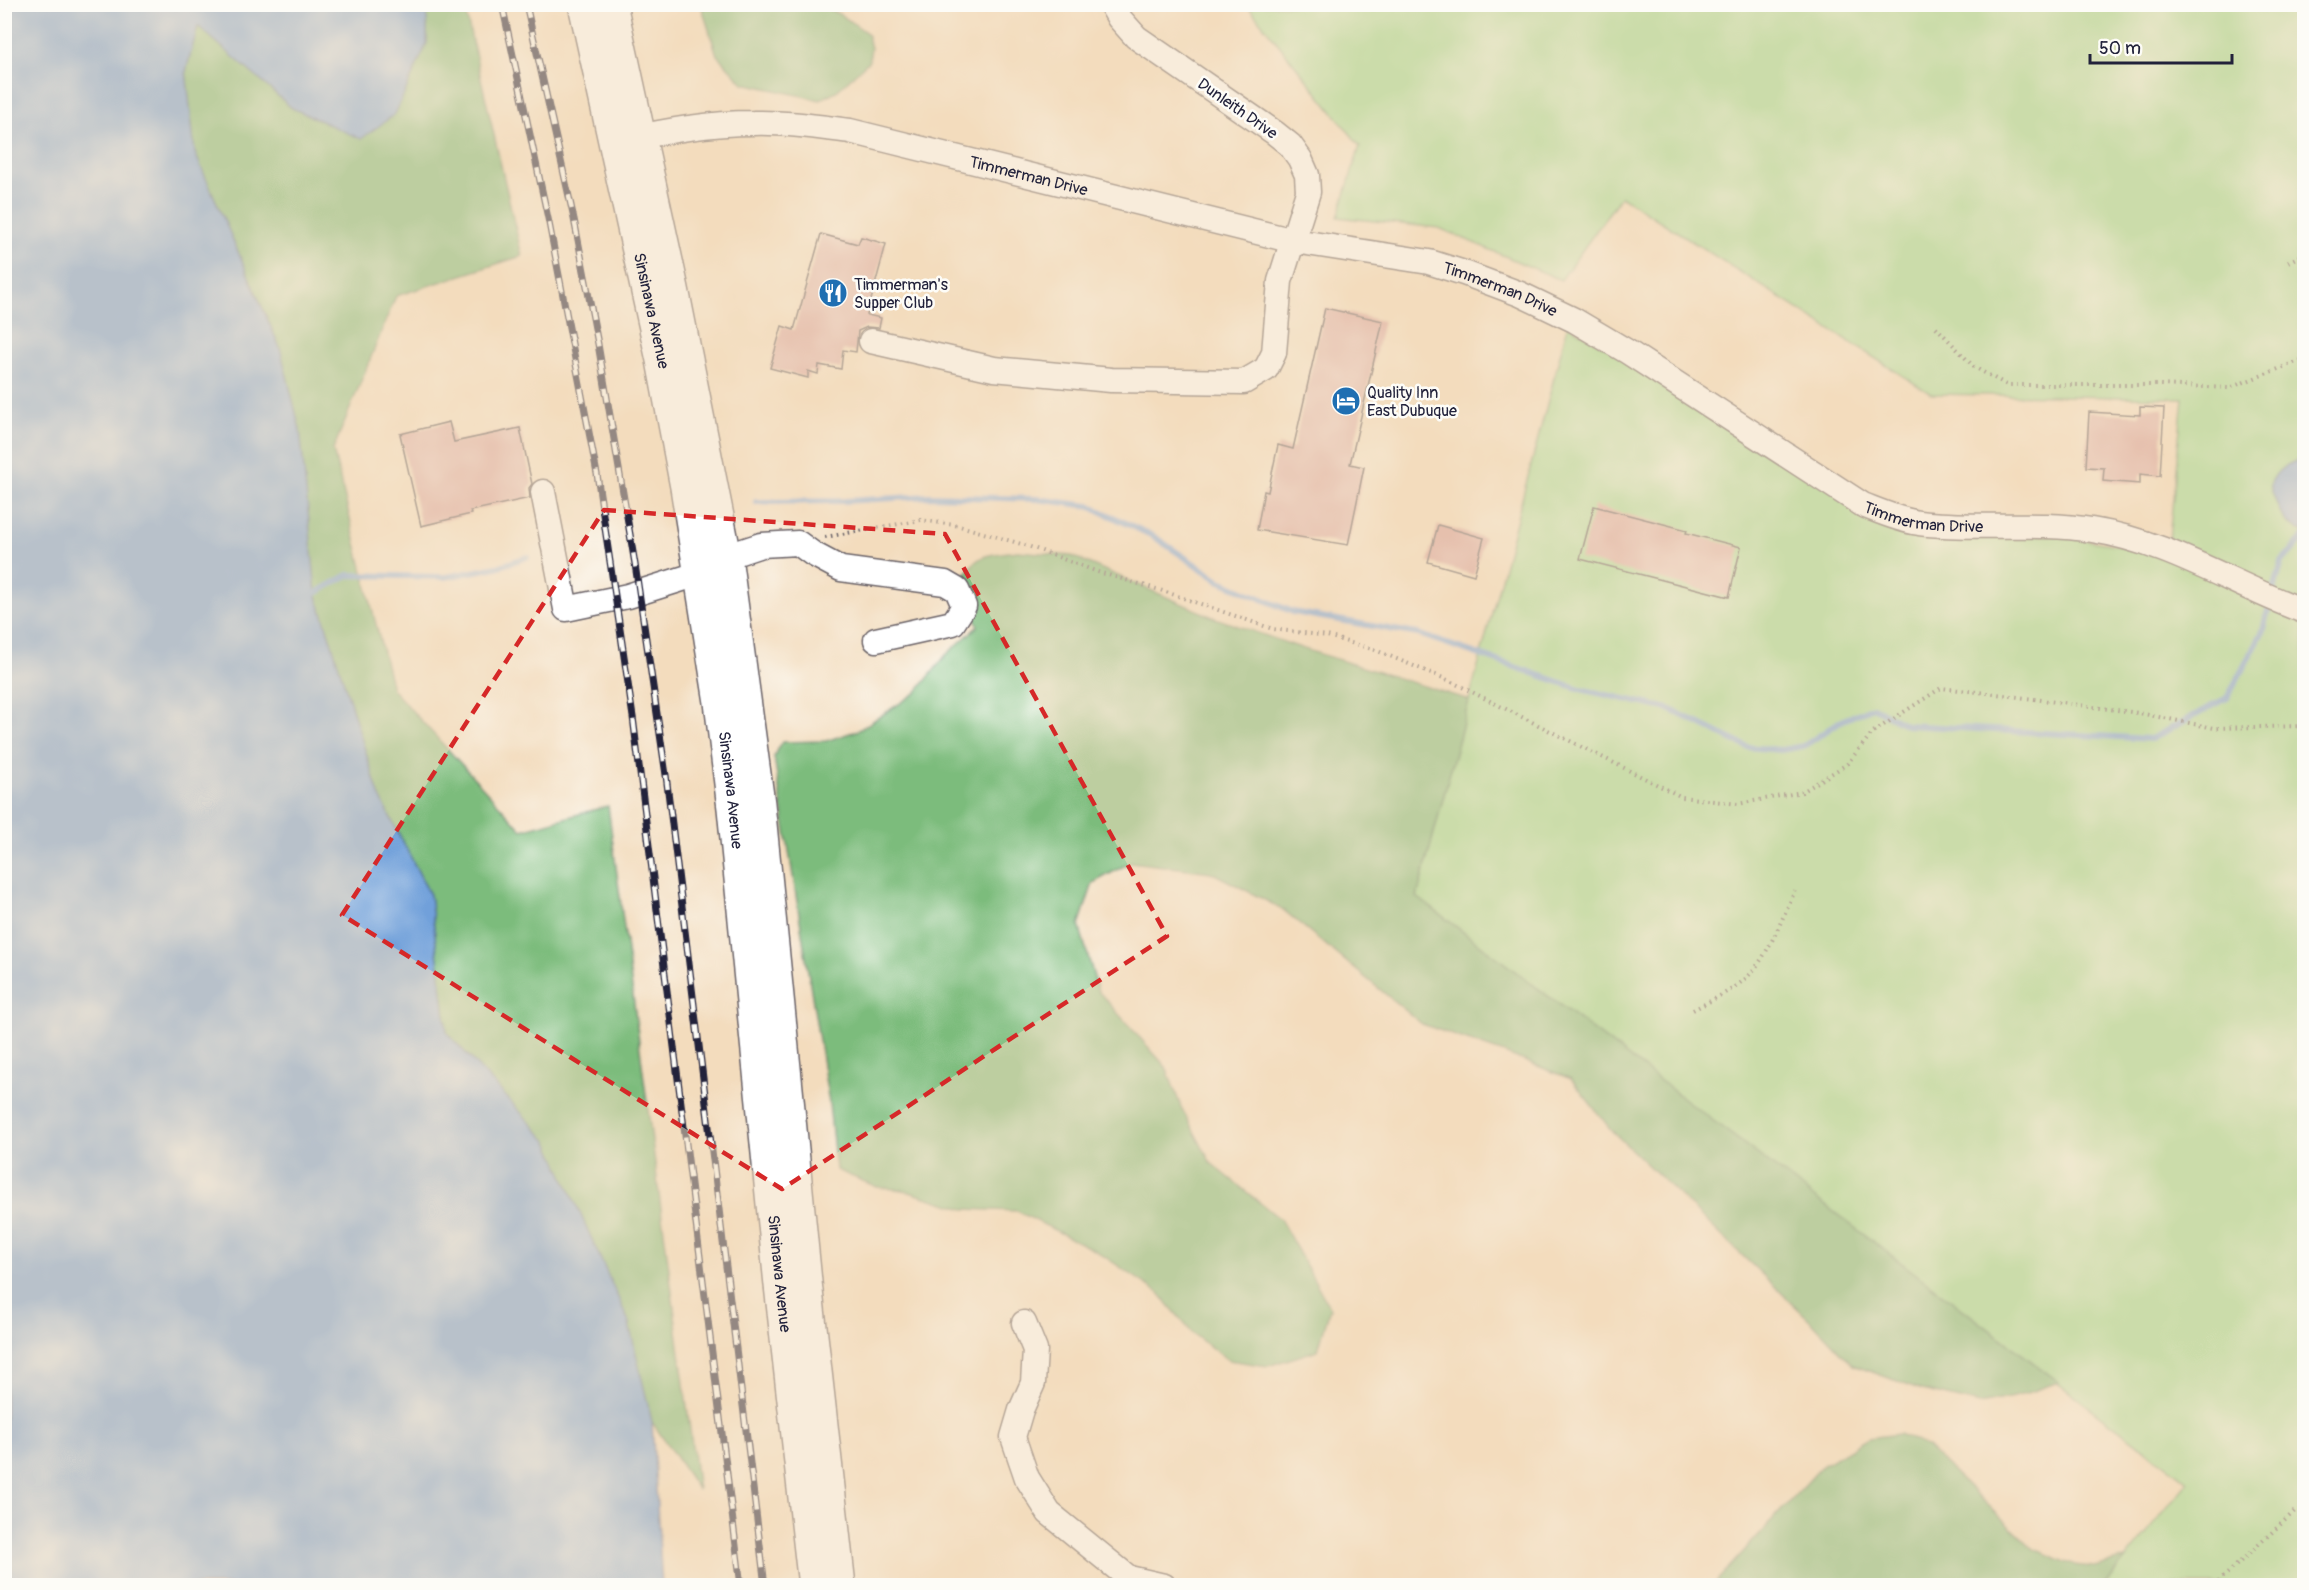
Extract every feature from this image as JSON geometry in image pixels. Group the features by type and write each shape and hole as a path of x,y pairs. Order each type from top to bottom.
{"highway":[{"name":"Sinsinawa Avenue","path":"585,4 627,139 684,345 713,565 734,808 780,1273 815,1586"},
{"name":"Sinsinawa Avenue","path":"610,4 627,139"},
{"name":"Sinsinawa Avenue","path":"713,565 758,804 805,1282 839,1586"}],"street":[{"name":"Dunleith Drive","path":"871,341 994,369 1111,380 1244,382 1266,369 1274,353 1280,281 1308,192 1307,175 1290,145 1136,37 1119,18 1111,4"},
{"name":"Timmerman Drive","path":"627,139 710,125 753,123 798,124 850,131 1294,241 1429,262 1520,294 1574,320 1628,352 1863,505 1892,517 1919,523 2054,525 2134,539 2178,554 2273,600 2304,611"},
{"path":"543,492 566,609 628,596 761,545 798,543 841,569 945,583 957,590 964,606 953,623 876,640"},
{"path":"1024,1323 1035,1350 1033,1383 1012,1437 1027,1478 1049,1513 1127,1582 1164,1586"}],"path":[{"path":"2288,262 2304,254"},
{"path":"1936,327 1974,367 2007,385 2159,385 2229,388 2304,359"},
{"path":"798,543 921,520 960,526 1273,629 1327,636 1375,650 1459,685 1682,797 1738,804 1802,792 1847,764 1873,732 1941,688 2139,713 2214,728 2304,726"},
{"path":"1693,1010 1746,979 1769,947 1795,891"},
{"path":"2214,1586 2296,1510"}],"highlighted area":[{"path":"604,510 945,534 1167,936 782,1189 342,915"}],"green space":[{"path":"427,5 464,5 522,256 396,296 333,450 392,689 522,830 608,806 698,1490 652,1422 628,1320 548,1142 447,1033 430,895 379,795 316,593 300,430 280,348 195,153 186,71 198,25 292,108 427,43"},
{"path":"701,5 820,5 841,15 867,33 871,48 869,61 838,90 820,100 743,83 717,55"},
{"path":"1247,5 2304,5 2304,1585 2104,1585 2188,1482 1417,897 1568,325 1928,535 1971,538 2051,535 2118,545 2167,559 2183,398 1931,394 1621,196 1561,280 1439,228 1338,217 1360,146"},
{"path":"1018,551 1072,556 1215,618 1304,649 1469,700 1417,897 2059,1382 2018,1396 1980,1404 1922,1390 1853,1365 1814,1324 1612,1131 1571,1079 1422,1024 1282,909 1211,872 1131,862 1093,883 1079,925 1098,991 1166,1067 1181,1107 1211,1163 1280,1219 1330,1308 1318,1350 1268,1366 1228,1360 1193,1334 1159,1293 1096,1251 1017,1211 964,1209 903,1190 877,1187 836,1170 829,1103 774,757 782,742 826,741 859,730 916,693 946,655 978,626 961,581 972,565 984,557"},
{"path":"1899,1434 1926,1446 2034,1549 2073,1565 2095,1567 2126,1559 2104,1585 1713,1585 1823,1465 1868,1438"}],"water":[{"path":"5,4 427,5 427,43 395,114 361,139 292,108 198,26 186,71 195,153 280,348 300,430 316,593 379,795 430,895 447,1033 548,1142 628,1320 652,1422 662,1585 5,1585"},
{"path":"2304,458 2304,531 2296,529 2285,519 2270,485 2283,467"}],"building":[{"path":"821,234 858,244 861,237 886,244 867,315 881,318 879,328 867,327 858,331 856,352 843,350 841,369 819,365 818,374 808,371 808,378 770,368 782,326 794,330"},
{"path":"1325,308 1383,321 1350,464 1364,467 1348,545 1257,530 1264,491 1268,492 1278,445 1293,449"},
{"path":"2140,407 2164,408 2160,476 2140,474 2140,484 2103,481 2104,468 2086,467 2089,412 2140,415"},
{"path":"449,422 454,442 520,428 532,484 529,488 530,498 470,511 471,514 421,526 400,434"},
{"path":"1594,506 1687,530 1686,533 1741,547 1729,597 1580,559"},
{"path":"1438,525 1484,538 1474,575 1428,562"}],"waterway":[{"path":"756,502 844,501 929,496 1037,499 1090,506 1153,536 1220,581 1293,612 1418,634 1580,689 1669,709 1747,747 1781,750 1804,746 1839,722 1873,707 1906,725 2151,739 2227,698 2262,633 2270,603"},
{"path":"2273,593 2282,562 2304,537"},
{"path":"316,593 348,575 446,577 497,567 527,557"}],"railway":[{"path":"502,4 549,223 597,474 633,717 741,1586"},
{"path":"526,4 574,219 598,344 635,564 666,775 765,1586"}],"place":[{"name":"Timmerman's Supper Club","path":"833,293"},
{"name":"Quality Inn East Dubuque","path":"1346,401"}]}
